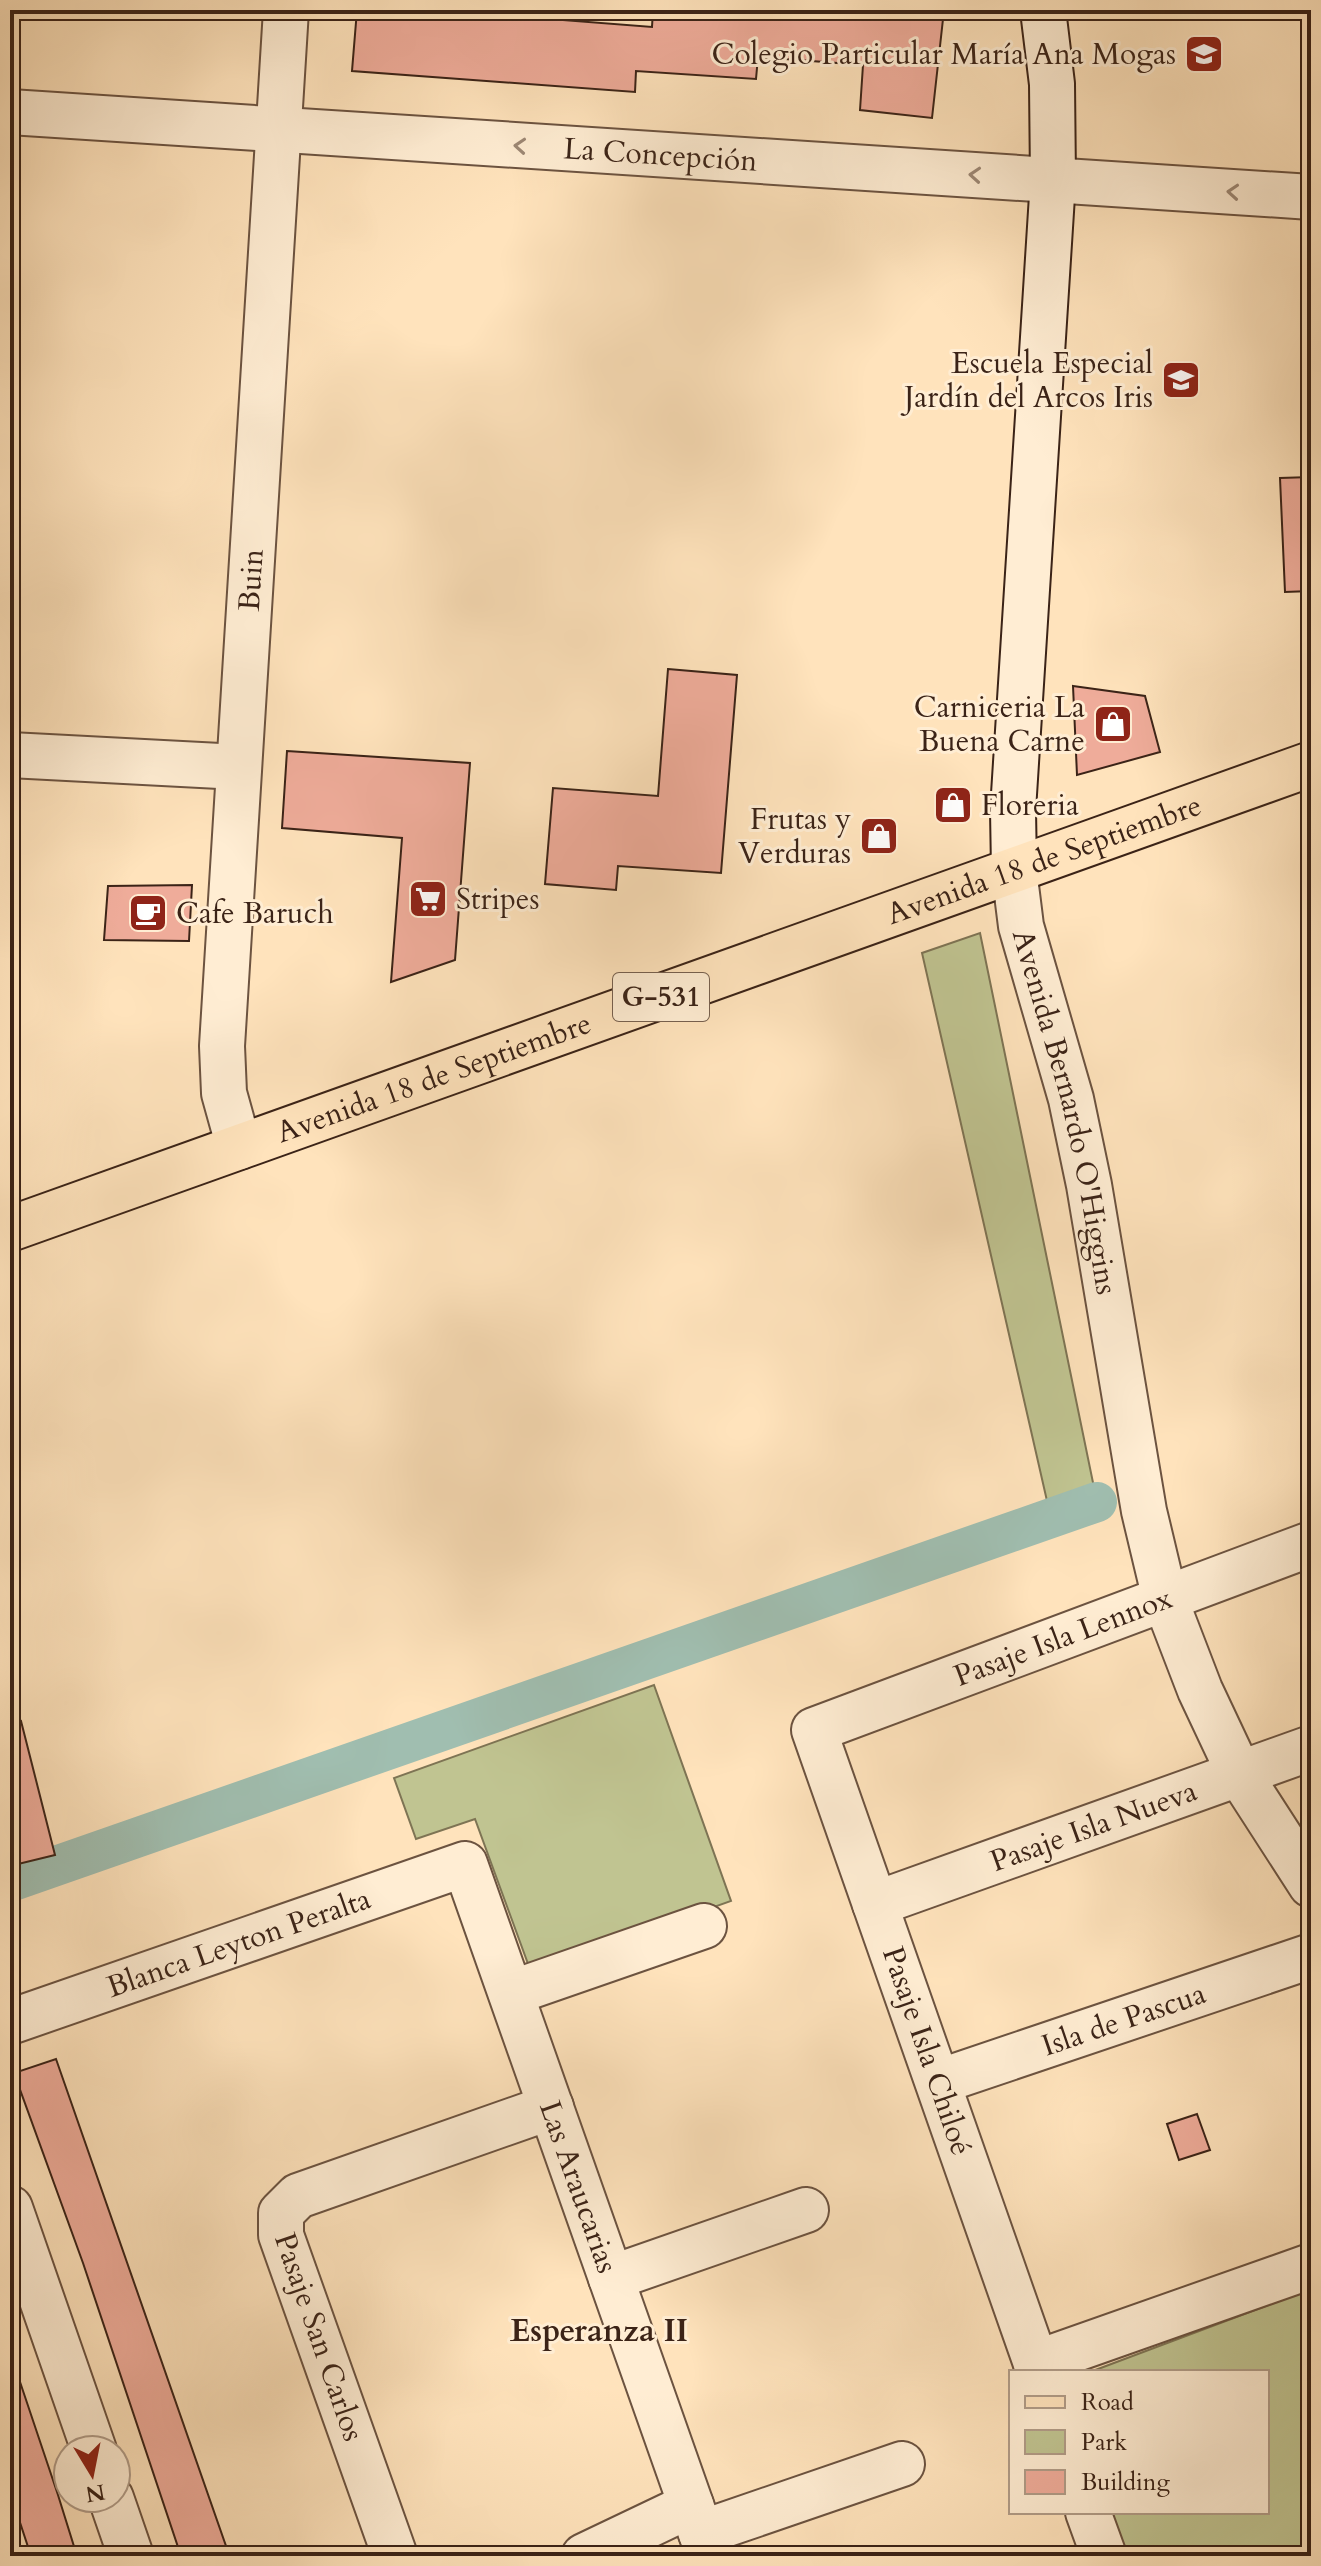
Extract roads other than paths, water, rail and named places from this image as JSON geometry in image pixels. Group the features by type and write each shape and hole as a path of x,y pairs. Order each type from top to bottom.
{"main road":[{"name":"Avenida 18 de Septiembre","path":"10,1229 1311,764"}],"street":[{"name":"Buin","path":"239,1147 224,1093 222,1046 286,10"},
{"name":"Avenida Bernardo O'Higgins","path":"1043,10 1052,84 1053,180 1013,810 1014,870 1021,926 1068,1085 1089,1185 1142,1497 1165,1599 1200,1690 1240,1775 1311,1885"},
{"name":"La Concepción","path":"10,112 1311,197"},
{"path":"10,755 239,767"},
{"name":"Pasaje Isla Lennox","path":"814,1730 1311,1544"},
{"name":"Pasaje Isla Chiloé","path":"814,1730 1038,2367"},
{"name":"Pasaje Isla Nueva","path":"875,1904 1311,1748"},
{"name":"Las Araucarias","path":"465,1864 701,2531"},
{"name":"Blanca Leyton Peralta","path":"10,2022 465,1864"},
{"path":"511,1993 704,1926"},
{"name":"Isla de Pascua","path":"938,2082 1311,1956"},
{"name":"Pasaje San Carlos","path":"395,2556 281,2235 281,2213 298,2196 551,2107"},
{"path":"10,2208 88,2434"},
{"path":"611,2278 806,2210"},
{"path":"1038,2367 1311,2266"},
{"path":"584,2556 701,2531 902,2464"},
{"path":"117,2514 131,2556"},
{"path":"1089,2514 1104,2556"}],"waterway":[{"path":"10,1882 1097,1502"}],"place":[{"name":"Colegio Particular María Ana Mogas","path":"1204,54"},
{"name":"Escuela Especial Jardín del Arcos Iris","path":"1181,380"},
{"name":"Carniceria La Buena Carne","path":"1113,724"},
{"name":"Floreria","path":"953,805"},
{"name":"Frutas y Verduras","path":"879,836"},
{"name":"Stripes","path":"428,899"},
{"name":"Cafe Baruch","path":"148,913"}],"district":[{"name":"Esperanza II","path":"599,2331"}]}
